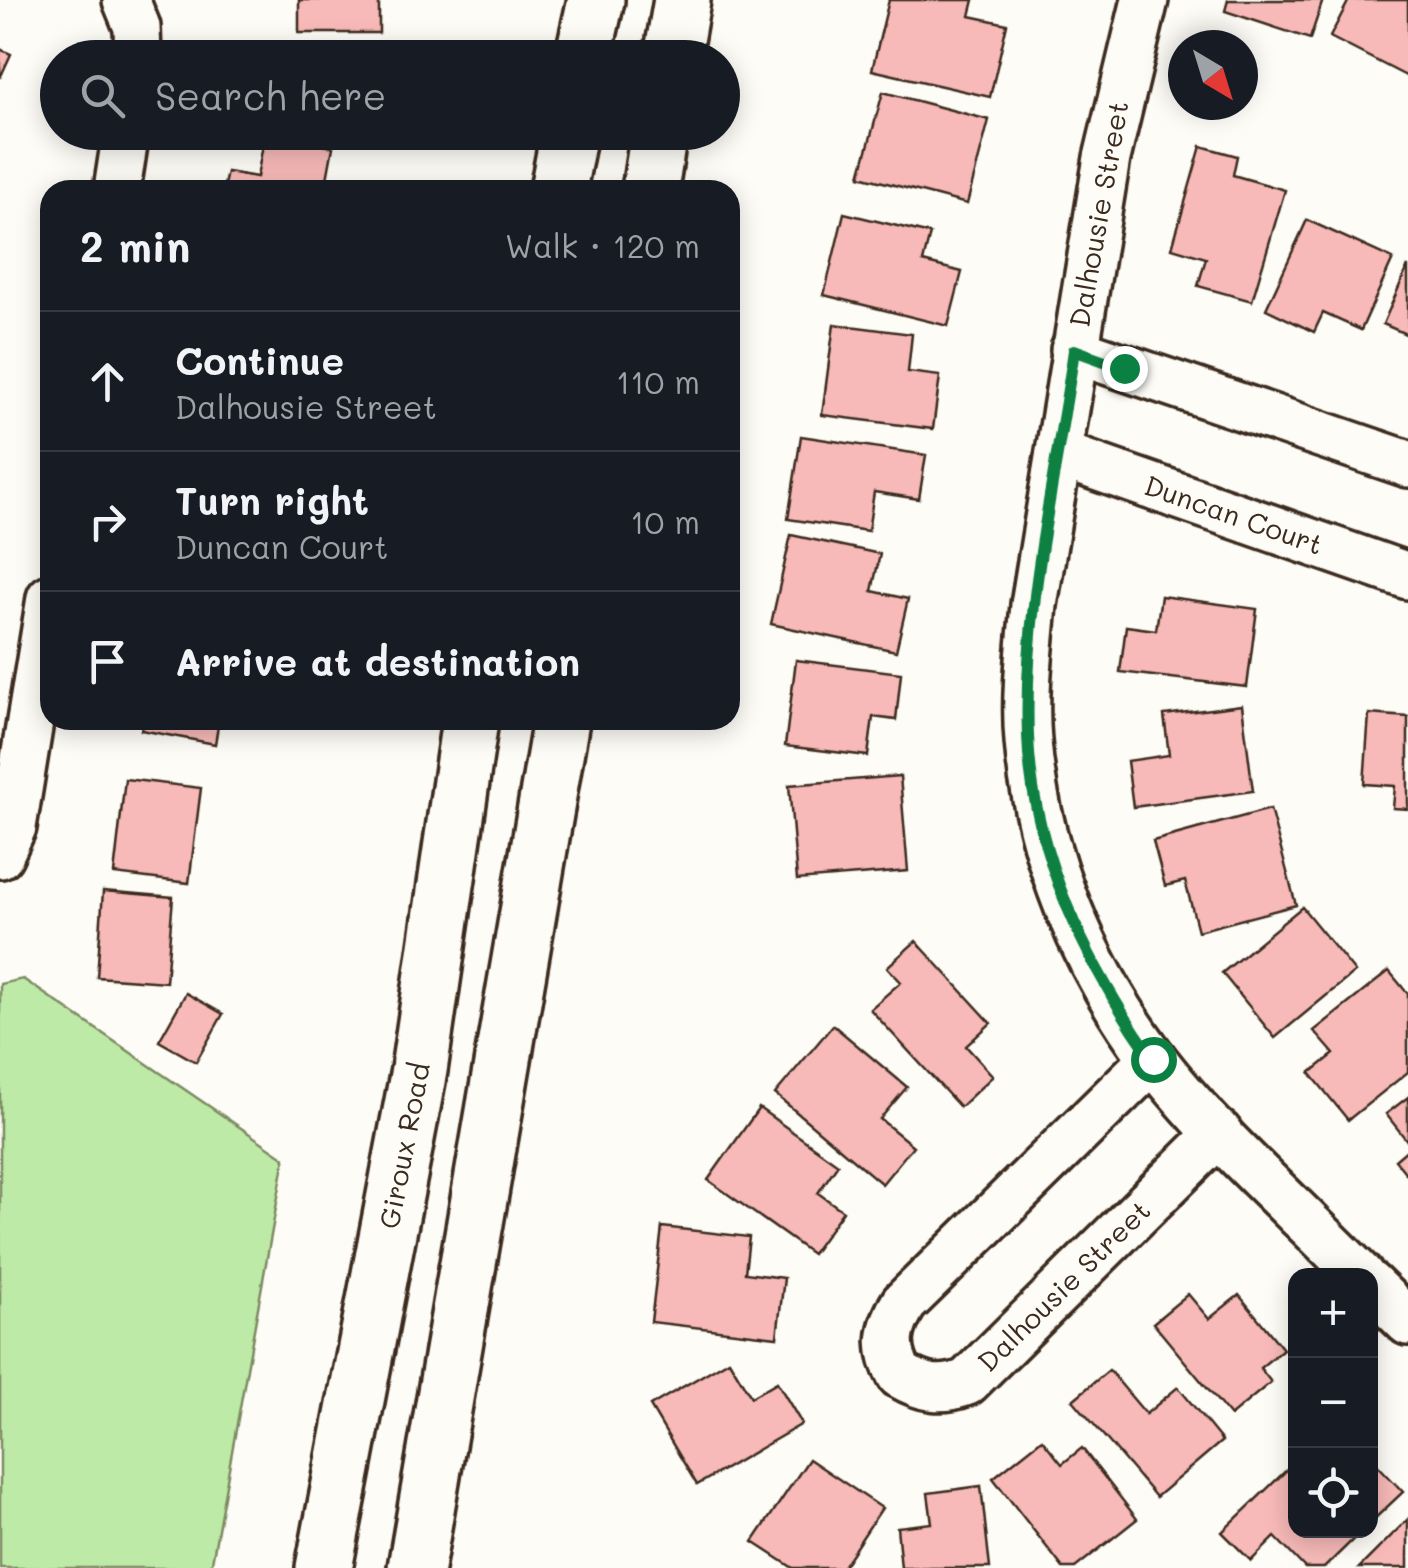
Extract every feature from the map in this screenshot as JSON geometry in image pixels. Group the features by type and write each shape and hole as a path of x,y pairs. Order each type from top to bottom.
{"main road":[{"path":"587,40 596,0"},
{"path":"675,40 682,0"},
{"path":"560,180 565,150"},
{"path":"652,180 656,150"},
{"name":"Giroux Road","path":"324,1568 419,1070 469,730"},
{"path":"416,1568 559,730"}],"street":[{"path":"126,0 138,26 138,40"},
{"name":"Dalhousie Street","path":"1146,0 1107,158 1034,605 1028,672 1028,740 1036,800 1067,906 1117,1008 1153,1059 1219,1133 1353,1268"},
{"path":"118,180 123,150"},
{"path":"1074,350 1408,464"},
{"name":"Duncan Court","path":"1059,454 1408,576"},
{"path":"0,856 13,826 40,660"},
{"name":"Dalhousie Street","path":"1153,1059 904,1303 894,1318 888,1348 900,1375 935,1390 967,1382 1219,1133"},
{"path":"1378,1293 1408,1322"}],"green space":[{"path":"23,979 285,1158 211,1568 0,1568 0,984"}],"building":[{"path":"299,0 379,0 379,33 299,33"},
{"path":"889,0 974,0 970,16 1007,24 990,97 872,70"},
{"path":"1228,0 1323,0 1310,39 1225,11"},
{"path":"1349,0 1408,0 1408,77 1330,37"},
{"path":"0,49 11,54 0,78"},
{"path":"883,92 989,120 967,204 860,176"},
{"path":"1201,146 1237,156 1233,175 1285,190 1252,301 1198,286 1206,258 1172,248"},
{"path":"262,150 332,150 327,180 225,180 227,172 257,177"},
{"path":"844,213 930,234 923,262 962,272 948,326 824,295"},
{"path":"1307,220 1393,259 1361,330 1323,313 1314,332 1266,309"},
{"path":"1408,266 1408,335 1383,324"},
{"path":"834,324 912,334 908,372 940,376 933,429 822,415"},
{"path":"801,436 926,455 919,499 874,492 868,531 788,519"},
{"path":"791,535 880,554 872,591 908,599 896,651 771,624"},
{"path":"1161,596 1257,609 1247,687 1120,672 1126,626 1156,630"},
{"path":"796,660 901,673 896,720 873,717 868,756 785,746"},
{"path":"1242,705 1253,791 1133,807 1127,761 1169,755 1164,715"},
{"path":"1369,714 1408,717 1408,809 1393,808 1395,786 1364,784"},
{"path":"141,730 217,730 215,744"},
{"path":"900,776 908,871 797,880 789,785"},
{"path":"125,779 201,788 189,883 114,874"},
{"path":"1270,809 1296,905 1198,931 1185,881 1165,886 1153,841"},
{"path":"103,891 173,897 166,982 97,977"},
{"path":"1302,907 1355,972 1275,1038 1222,973"},
{"path":"916,941 991,1023 966,1046 993,1076 960,1107 870,1009 901,982 887,967"},
{"path":"1389,971 1408,994 1408,1072 1348,1120 1310,1073 1334,1054 1314,1031"},
{"path":"186,993 223,1014 196,1062 159,1041"},
{"path":"833,1025 907,1087 880,1119 913,1146 882,1184 775,1094"},
{"path":"1408,1097 1408,1142 1386,1114"},
{"path":"759,1108 838,1164 818,1193 843,1211 812,1254 708,1180"},
{"path":"1408,1149 1408,1176 1395,1160"},
{"path":"662,1227 749,1237 745,1273 784,1278 777,1337 651,1322"},
{"path":"1188,1294 1209,1319 1239,1295 1283,1349 1260,1368 1271,1382 1230,1416 1153,1323"},
{"path":"729,1360 751,1397 777,1382 802,1424 697,1485 650,1406"},
{"path":"1109,1370 1146,1414 1178,1387 1222,1441 1156,1497 1073,1400"},
{"path":"1042,1439 1062,1464 1082,1448 1137,1519 1075,1568 1063,1568 993,1478"},
{"path":"809,1459 882,1508 842,1568 793,1568 753,1542"},
{"path":"1378,1465 1403,1492 1378,1515"},
{"path":"1288,1469 1288,1538 1355,1538 1324,1568 1305,1568 1275,1537 1251,1561 1222,1532"},
{"path":"981,1486 990,1568 901,1568 897,1527 932,1523 928,1493"},
{"path":"1408,1519 1408,1568 1359,1568"}],"route":[{"path":"1124,368 1074,350 1034,605 1028,672 1028,740 1036,800 1067,906 1117,1008 1153,1059"}]}
